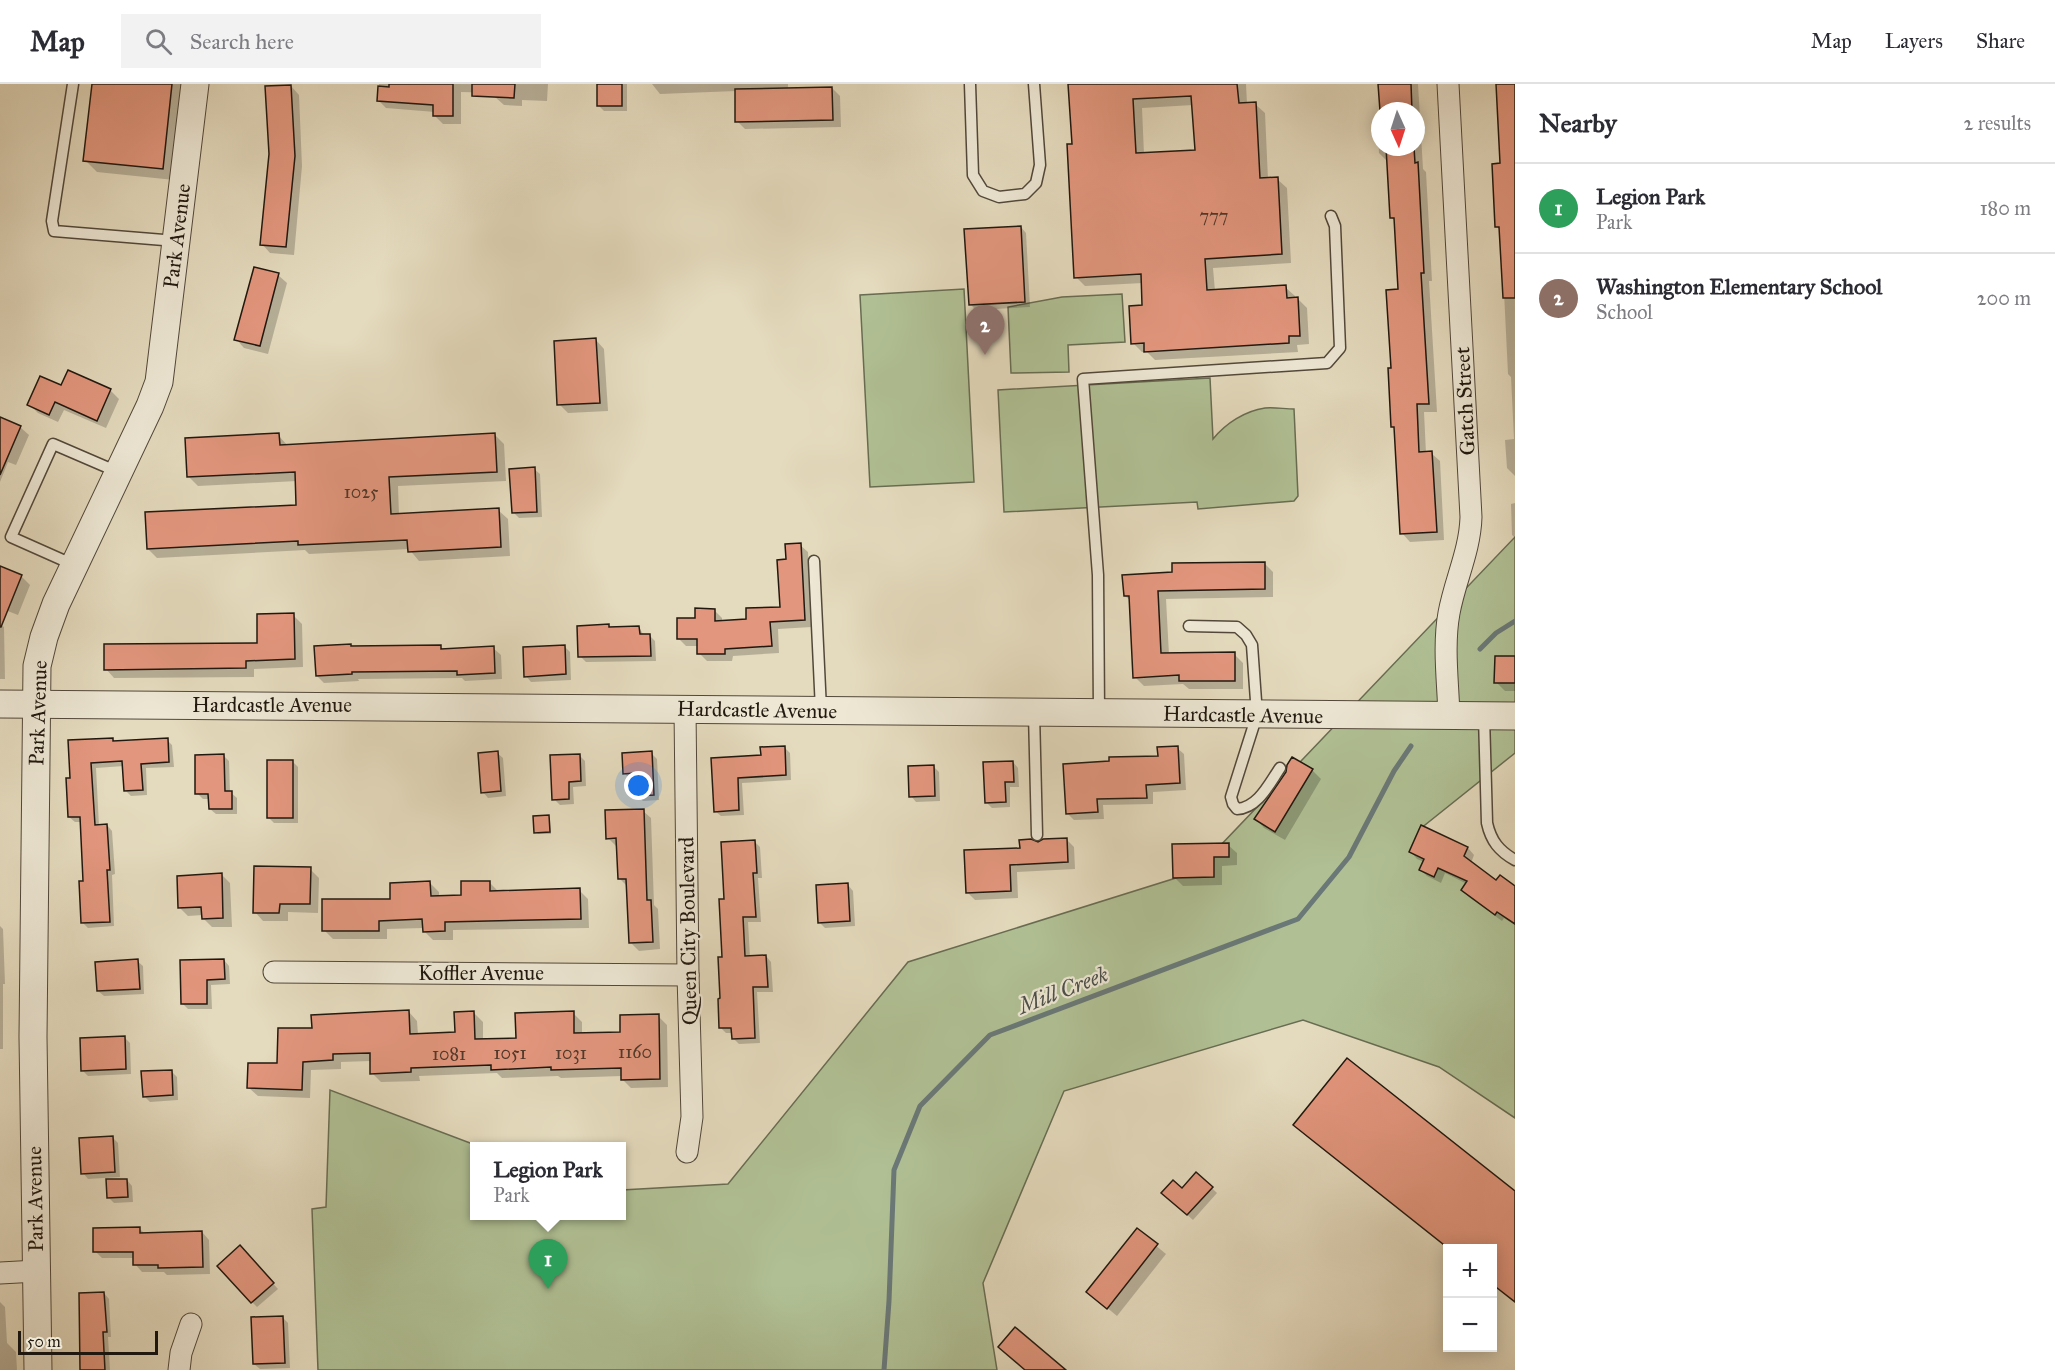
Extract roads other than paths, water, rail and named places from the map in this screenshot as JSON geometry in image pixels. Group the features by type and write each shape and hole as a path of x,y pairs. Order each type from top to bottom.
{"street":[{"name":"Park Avenue","path":"38,1370 33,1037 37,666 44,637 56,604 150,406 159,382 195,84"},
{"name":"Gatch Street","path":"1449,84 1471,517 1470,536 1453,595 1447,630 1449,716"},
{"name":"Hardcastle Avenue","path":"0,704 1515,716"},
{"name":"Queen City Boulevard","path":"686,709 688,975 692,1117 687,1152"},
{"name":"Koffler Avenue","path":"274,972 688,975"},
{"path":"0,1273 37,1271"},
{"path":"179,1370 181,1353 191,1324"}],"lane":[{"path":"73,84 52,221 54,231 176,241"},
{"path":"970,84 973,174 983,191 999,197 1024,194 1036,183 1040,165 1034,84"},
{"path":"1099,713 1098,574 1083,380 1092,377 1327,363 1340,348 1335,226 1331,216"},
{"path":"75,565 11,537 53,444 119,472"},
{"path":"814,561 821,711"},
{"path":"1189,626 1237,627 1252,645 1257,715 1231,796 1237,809 1252,804 1280,768"},
{"path":"1034,712 1037,835"},
{"path":"1484,716 1486,808 1490,832 1497,846 1515,860"}],"waterway":[{"name":"Mill Creek","path":"1480,649 1496,633 1515,621"},
{"name":"Mill Creek","path":"884,1370 894,1170 920,1106 990,1035 1298,919 1349,857 1394,771 1411,746"}],"place":[{"name":"Washington Elementary School","path":"985,355"},
{"name":"Legion Park","path":"548,1289"}]}
